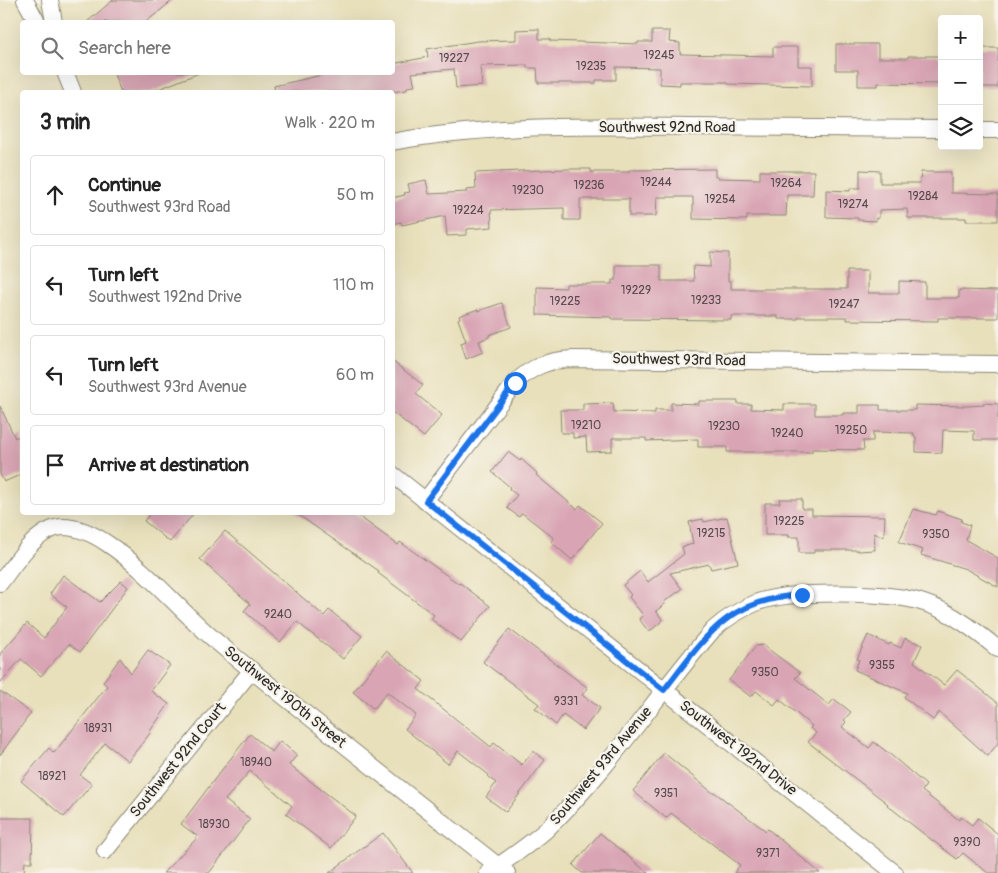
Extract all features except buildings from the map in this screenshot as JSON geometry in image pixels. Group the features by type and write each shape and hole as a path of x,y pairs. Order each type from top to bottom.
{"street":[{"path":"25,0 36,20"},
{"path":"50,0 54,20"},
{"path":"66,75 72,90"},
{"name":"Southwest 92nd Road","path":"395,142 450,133 521,127 938,129"},
{"path":"983,130 998,130"},
{"name":"Southwest 93rd Road","path":"426,501 515,383 533,368 545,363 583,359 998,364"},
{"name":"Southwest 192nd Drive","path":"395,476 895,873"},
{"name":"Southwest 190th Street","path":"0,583 41,534 51,529 63,527 92,534 121,554 159,586 204,631 498,871"},
{"name":"Southwest 93rd Avenue","path":"498,871 563,813 611,758 713,630 725,619 759,602 783,596 832,594 904,598 924,603 959,620 998,649"},
{"name":"Southwest 92nd Court","path":"104,851 252,670"}],"route":[{"path":"515,383 426,501 664,690 713,630 725,619 759,602 783,596 802,595"}]}
